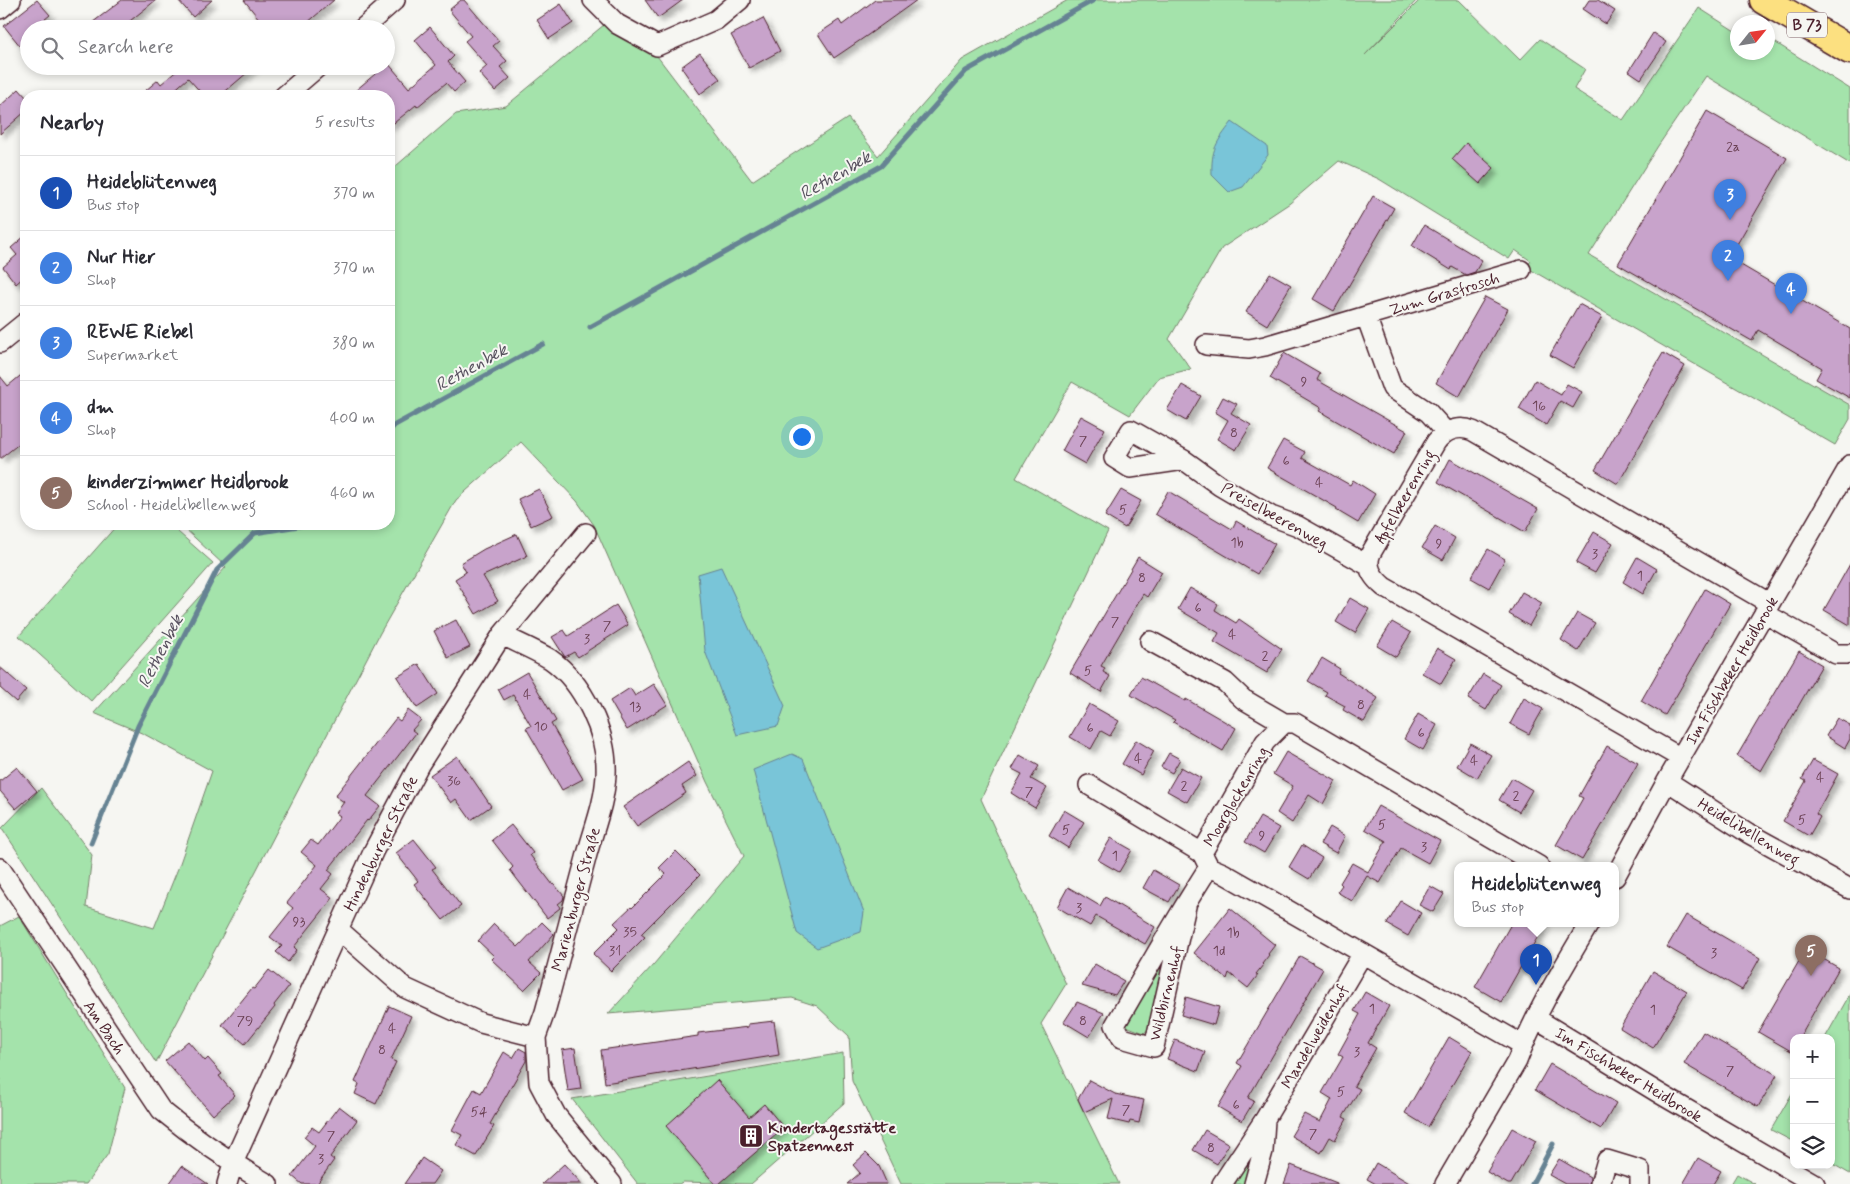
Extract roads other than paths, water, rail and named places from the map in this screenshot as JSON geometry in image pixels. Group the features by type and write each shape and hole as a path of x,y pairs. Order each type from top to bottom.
{"main road":[{"name":"B 73","path":"1764,0 1850,50"}],"street":[{"path":"0,9 11,0"},
{"path":"372,20 395,0"},
{"path":"594,0 618,24 657,46 716,20 740,0"},
{"path":"291,90 308,75"},
{"name":"Zum Grasfrosch","path":"1206,345 1249,349 1265,346 1521,270"},
{"name":"Zum Grasfrosch","path":"1366,316 1392,388 1428,412 1446,432"},
{"path":"0,344 20,327"},
{"name":"Apfelbeerenring","path":"1369,566 1371,553 1436,442 1446,432 1462,428 1473,431 1767,608 1836,654 1850,654"},
{"name":"Preiselbeerenweg","path":"1184,460 1220,486 1271,516 1298,526 1369,566"},
{"name":"Im Fischbeker Heidbrook","path":"1619,870 1667,782 1850,464"},
{"name":"Hindenburger Straße","path":"227,1184 233,1163 374,850 419,765 502,635 586,533"},
{"path":"1369,566 1372,574 1384,587 1681,758"},
{"name":"Marienburger Straße","path":"502,635 550,660 570,679 586,699 601,730 606,757 606,775 600,809 545,1012 536,1037 539,1083 556,1115 612,1184"},
{"path":"1150,641 1225,682 1243,699 1284,723 1294,723 1532,862"},
{"name":"Moorglockenring","path":"1284,723 1265,742 1205,860 1523,1045"},
{"name":"Heidelibellenweg","path":"1667,782 1748,834 1841,879 1850,889"},
{"path":"1089,785 1205,860"},
{"name":"Wildbirnenhof","path":"1187,902 1154,1047 1122,1038 1115,1024 1187,902 1205,860"},
{"name":"Am Bach","path":"0,868 161,1110 192,1136 268,1184"},
{"name":"Im Fischbeker Heidbrook","path":"1586,927 1549,993 1537,1019 1650,1088 1815,1184"},
{"path":"339,930 405,988 481,1022 536,1037"},
{"name":"Mandelweidenhof","path":"1222,1184 1265,1119 1363,953"},
{"path":"1445,1184 1517,1061 1537,1019"},
{"name":"Mandelweidenhof","path":"1254,1184 1263,1151 1265,1119"},
{"path":"1600,1184 1607,1160 1640,1170 1640,1184"}],"water":[{"path":"1232,122 1267,146 1268,155 1243,187 1229,192 1212,175 1212,159 1222,135"},
{"path":"721,567 785,706 778,726 737,735 705,651 698,574"},
{"path":"792,754 803,759 864,912 861,932 817,948 797,933 753,770"}],"waterway":[{"name":"Rethenbek","path":"590,327 881,166 966,71 1094,0"},
{"name":"Rethenbek","path":"395,425 543,344"},
{"name":"Rethenbek","path":"91,843 138,726 217,570 255,533 274,530"},
{"path":"1532,1184 1553,1144"}],"place":[{"name":"REWE Riebel","path":"1730,220"},
{"name":"Nur Hier","path":"1728,281"},
{"name":"dm","path":"1791,314"},
{"name":"kinderzimmer Heidbrook","path":"1811,976"},
{"name":"Heideblütenweg","path":"1536,985"},
{"name":"Kindertagesstätte Spatzennest","path":"751,1136"}]}
